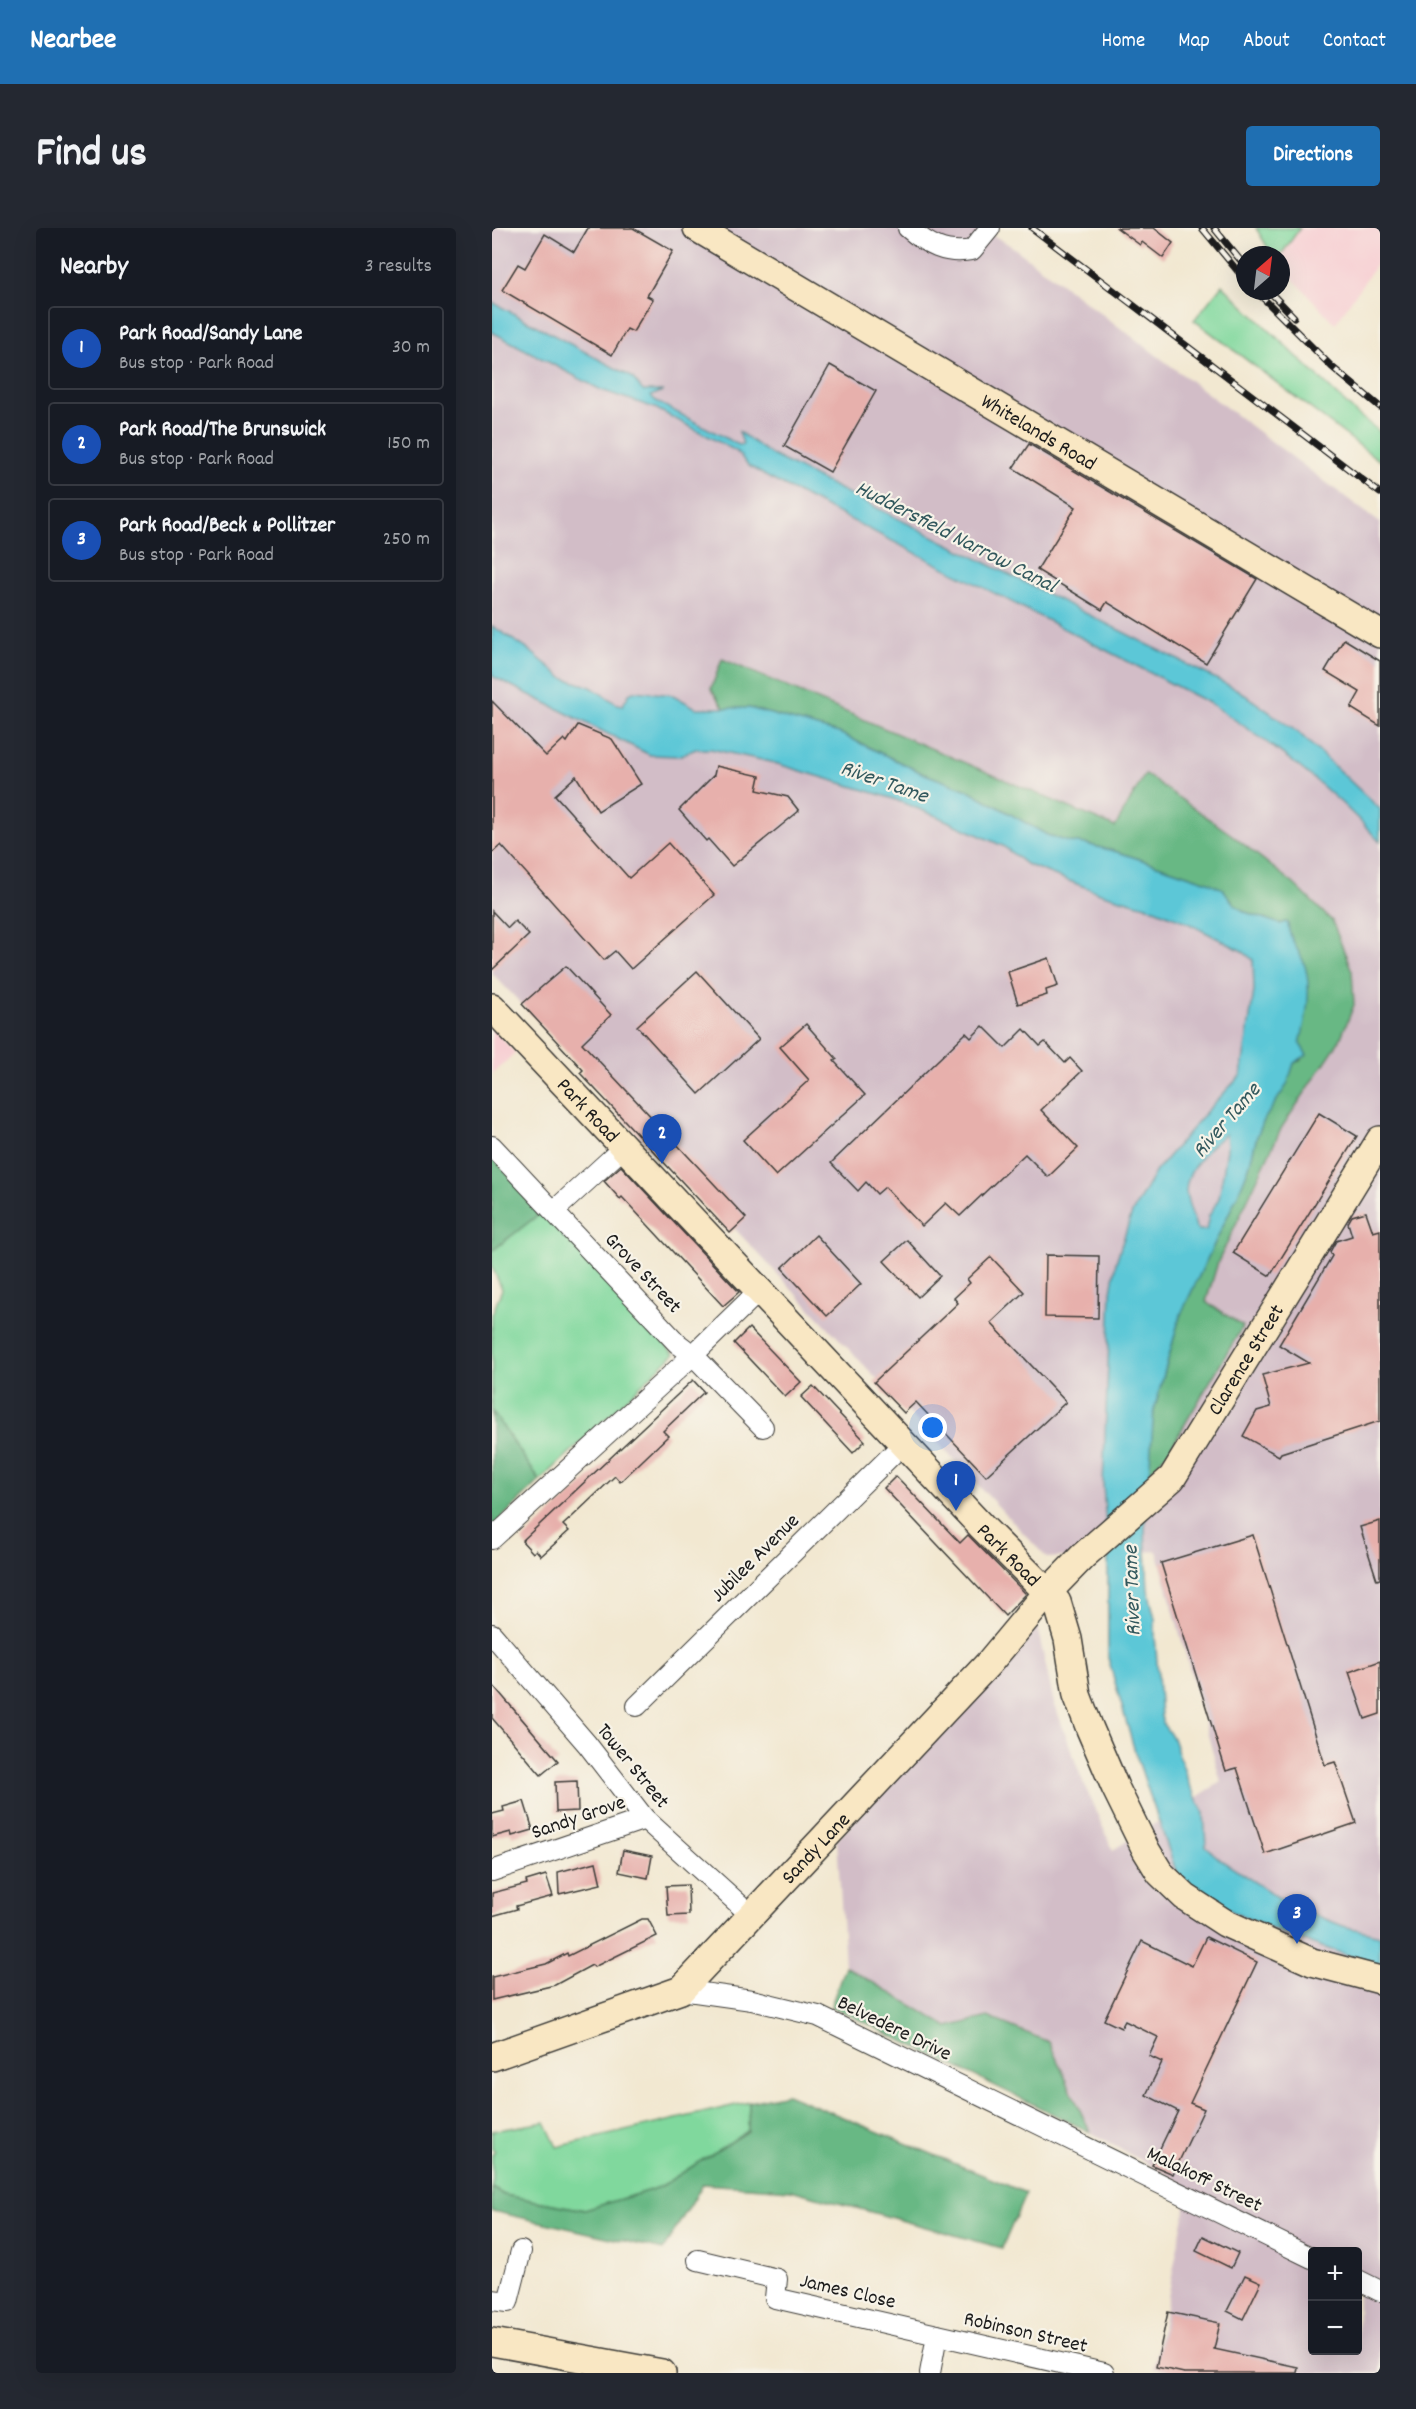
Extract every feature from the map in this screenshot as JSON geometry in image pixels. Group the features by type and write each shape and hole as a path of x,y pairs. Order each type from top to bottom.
{"main road":[{"name":"Whitelands Road","path":"697,228 1380,634"},
{"name":"Park Road","path":"492,1006 982,1527 1056,1602 1061,1614 1077,1695 1090,1729 1120,1798 1160,1873 1185,1897 1225,1923 1312,1962 1380,1980"},
{"name":"Clarence Street","path":"1083,1556 1172,1478 1380,1140"},
{"name":"Sandy Lane","path":"492,2057 681,1990 988,1664 1048,1592 1083,1556"},
{"path":"492,2342 662,2373"}],"street":[{"path":"908,228 928,244 954,252 972,250 990,228"},
{"name":"Grove Street","path":"492,1146 677,1343 693,1355 763,1427"},
{"path":"554,1210 624,1147"},
{"path":"492,1539 693,1355 760,1290"},
{"name":"Jubilee Avenue","path":"637,1706 903,1443"},
{"name":"Tower Street","path":"492,1634 587,1744 645,1819 751,1915"},
{"name":"Sandy Grove","path":"492,1870 645,1819"},
{"name":"Belvedere Drive","path":"681,1990 752,2000 818,2016 1076,2142"},
{"name":"Malakoff Street","path":"1076,2142 1308,2256"},
{"path":"492,2300 508,2302 521,2251"},
{"name":"James Close","path":"699,2260 777,2279 775,2298 938,2335"},
{"path":"1362,2282 1380,2291"},
{"path":"930,2373 938,2335"},
{"name":"Robinson Street","path":"938,2335 1104,2373"}],"shaded area":[{"path":"492,228 980,228 1010,245 1380,523 1380,2373 1176,2373 1154,2368 1185,2210 1185,2185 1090,2132 1049,2042 988,2017 948,2027 845,1966 837,1840 1037,1626 1054,1703 1083,1782 1113,1850 1221,1782 1157,1551 1047,1558 492,973 492,898 494,896 492,894"},
{"path":"1300,228 1380,228 1380,259 1335,324 1290,276 1290,246 1287,246"},
{"path":"492,1028 515,1053 492,1074"}],"green space":[{"path":"1256,228 1300,228 1287,246 1267,246"},
{"path":"1222,285 1356,413 1380,432 1380,461 1194,320"},
{"path":"722,659 1115,827 1145,774 1232,835 1294,884 1332,921 1352,971 1354,1005 1340,1040 1282,1127 1218,1262 1206,1302 1243,1326 1169,1451 1148,1475 1154,1410 1180,1316 1238,1194 1265,1118 1286,1085 1294,1063 1302,1060 1303,1050 1300,1044 1307,998 1286,922 1280,924 1245,912 1234,904 1229,896 1208,882 1121,853 1047,835 970,791 922,773 839,733 749,708 725,709 711,689"},
{"path":"492,1157 543,1211 492,1251"},
{"path":"543,1211 674,1354 540,1481 492,1411 492,1315 502,1289 492,1267 492,1251"},
{"path":"492,1411 540,1481 492,1527"},
{"path":"845,1966 948,2027 988,2017 1049,2042 1090,2132 831,2006"},
{"path":"787,2094 1026,2193 1002,2248 791,2190 703,2184 663,2250 492,2211 492,2188 504,2195 585,2210 660,2187 748,2131 749,2102"},
{"path":"749,2102 748,2131 660,2187 585,2210 504,2195 492,2188 492,2156 495,2151 492,2149 492,2131 545,2122 557,2147"}],"water":[{"path":"492,302 632,377 643,391 663,391 651,396 657,402 739,445 743,444 739,432 772,455 1238,690 1300,734 1380,809 1380,842 1322,785 1213,705 769,478 749,466 736,451 655,408 601,390 492,332"},
{"name":"River Tame","path":"492,626 529,650 563,678 591,687 617,704 623,705 629,694 635,691 673,695 696,708 749,708 839,733 922,773 970,791 1047,835 1121,853 1208,882 1223,889 1234,904 1245,912 1280,924 1288,923 1307,973 1308,1004 1300,1044 1307,1055 1294,1063 1287,1085 1265,1118 1238,1194 1180,1316 1154,1410 1145,1530 1148,1590 1155,1618 1161,1716 1163,1724 1173,1738 1189,1784 1204,1813 1206,1847 1222,1861 1290,1905 1343,1926 1380,1935 1380,1966 1286,1935 1237,1914 1202,1894 1177,1874 1135,1752 1108,1658 1108,1557 1103,1484 1111,1292 1116,1262 1132,1213 1156,1171 1241,1075 1254,991 1253,960 1242,951 1184,921 1149,907 1100,893 1026,864 1003,846 891,798 771,762 711,749 696,749 679,756 650,755 492,676","holes":["1226,1134 1227,1149 1219,1198 1209,1216 1206,1230 1199,1230 1196,1227 1186,1191 1190,1174 1200,1159"]}],"building":[{"path":"588,228 633,228 673,251 647,296 653,299 633,332 627,329 612,355 502,290 518,264 525,268 545,234 574,252"},
{"path":"1117,228 1154,228 1173,243 1163,258 1142,242 1140,245"},
{"path":"830,365 876,391 830,472 784,446"},
{"path":"1029,444 1257,579 1206,663 1107,602 1102,610 1037,570 1076,507 1013,468"},
{"path":"1344,639 1380,661 1380,726 1351,708 1360,692 1325,671"},
{"path":"492,701 546,756 564,739 567,742 578,725 612,739 641,784 598,811 576,776 555,795 629,878 668,843 714,895 631,969 615,951 604,960 501,845 492,853"},
{"path":"716,766 760,776 757,790 788,797 799,811 732,866 679,810 714,775"},
{"path":"492,911 508,928 515,921 529,935 492,970"},
{"path":"1049,958 1058,986 1046,990 1047,995 1018,1004 1008,972"},
{"path":"566,966 611,1015 582,1043 746,1218 730,1233 580,1073 583,1070 522,1004"},
{"path":"697,971 759,1039 699,1094 637,1026"},
{"path":"806,1024 837,1059 834,1061 865,1095 776,1176 743,1140 809,1080 780,1047"},
{"path":"983,1026 1005,1048 1024,1029 1040,1046 1045,1042 1065,1063 1070,1058 1082,1071 1041,1110 1078,1148 1048,1177 1025,1154 960,1216 946,1203 922,1226 885,1187 877,1194 866,1182 858,1191 831,1163 966,1033 971,1038"},
{"path":"1319,1113 1357,1136 1270,1276 1233,1253"},
{"path":"621,1166 739,1292 723,1306 622,1197 620,1199 604,1181"},
{"path":"1366,1212 1373,1232 1380,1230 1380,1421 1281,1453 1279,1456 1243,1436 1257,1411 1271,1407 1262,1375 1309,1363 1279,1345 1332,1256 1330,1252 1336,1241 1352,1236 1348,1223 1352,1216"},
{"path":"816,1235 861,1284 827,1316 782,1268"},
{"path":"907,1240 940,1276 918,1297 884,1261"},
{"path":"1046,1255 1099,1256 1098,1318 1045,1317"},
{"path":"991,1257 1024,1292 991,1323 1066,1402 986,1476 916,1402 904,1413 874,1382 958,1303 954,1298 970,1283 967,1279"},
{"path":"749,1328 801,1382 785,1397 734,1343"},
{"path":"693,1380 704,1392 663,1431 668,1436 620,1482 615,1476 563,1525 569,1531 541,1556 536,1550 533,1553 522,1541"},
{"path":"813,1386 865,1441 853,1453 801,1397"},
{"path":"896,1476 960,1543 968,1535 1026,1594 1005,1616 884,1488"},
{"path":"1380,1521 1380,1579 1377,1580 1360,1527"},
{"path":"1253,1535 1325,1765 1335,1762 1356,1823 1265,1854 1237,1768 1226,1771 1161,1563"},
{"path":"1380,1661 1380,1714 1365,1719 1349,1672"},
{"path":"492,1684 558,1761 541,1775 492,1718"},
{"path":"577,1781 578,1811 556,1812 555,1782"},
{"path":"524,1801 533,1830 512,1836 511,1832 492,1837 492,1814 504,1811 503,1807"},
{"path":"623,1850 652,1856 648,1878 619,1872"},
{"path":"596,1862 601,1884 559,1894 558,1872"},
{"path":"546,1875 553,1896 516,1906 517,1909 492,1916 492,1893 527,1884 526,1881"},
{"path":"688,1885 689,1915 668,1916 666,1886"},
{"path":"642,1919 648,1919 657,1936 594,1967 592,1965 555,1985 492,2000 492,1977 546,1964 567,1953 568,1956"},
{"path":"1206,1937 1257,1962 1190,2103 1204,2109 1173,2174 1152,2165 1178,2111 1146,2095 1162,2062 1149,2056 1158,2037 1125,2021 1121,2028 1104,2020 1142,1941 1192,1966"},
{"path":"1203,2236 1238,2253 1231,2268 1196,2251"},
{"path":"1245,2275 1261,2282 1243,2319 1227,2311"},
{"path":"1168,2312 1220,2323 1214,2349 1298,2367 1297,2373 1184,2373 1156,2367"}],"railway":[{"path":"1032,228 1380,493"},
{"path":"1202,228 1236,269"},
{"path":"1214,228 1236,255"},
{"path":"1265,300 1332,367 1380,407"},
{"path":"1278,300 1294,317"}],"place":[{"name":"Park Road/The Brunswick","path":"662,1164"},
{"name":"Park Road/Sandy Lane","path":"956,1511"},
{"name":"Park Road/Beck & Pollitzer","path":"1297,1944"}],"water label":[{"name":"Huddersfield Narrow Canal","path":"957,535"}]}
